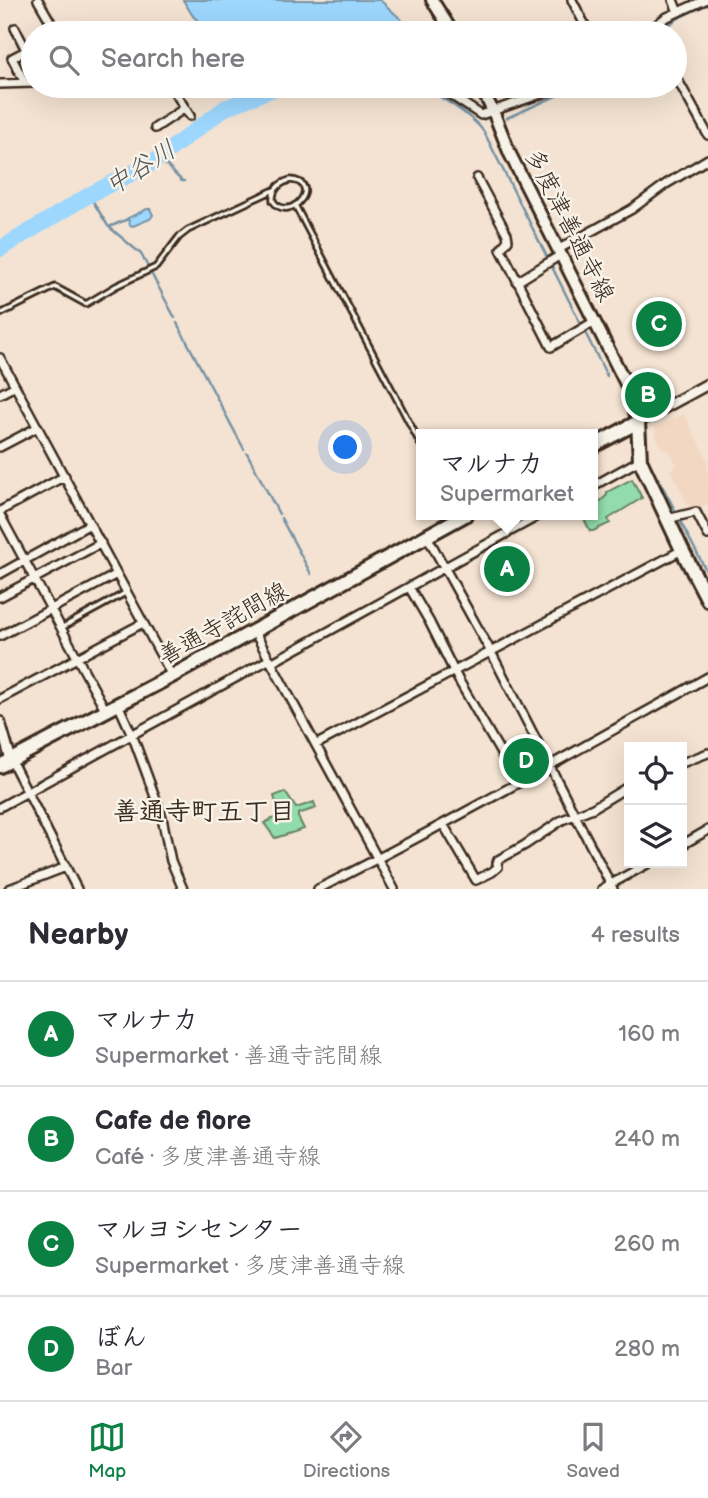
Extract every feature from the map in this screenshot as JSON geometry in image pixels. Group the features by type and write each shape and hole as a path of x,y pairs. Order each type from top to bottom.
{"main road":[{"path":"432,0 445,21"},
{"name":"多度津善通寺線","path":"486,98 586,326 628,388 638,422"},
{"path":"598,443 638,422 640,460 708,600"},
{"name":"善通寺詫間線","path":"5,763 172,676 454,520"}],"street":[{"path":"38,0 50,21"},
{"path":"572,0 583,21"},
{"path":"673,0 678,12"},
{"path":"661,21 705,0"},
{"path":"15,28 21,36"},
{"path":"21,54 12,58 21,71"},
{"path":"0,84 21,83"},
{"path":"687,97 708,135"},
{"path":"179,98 190,116"},
{"path":"455,98 481,115 530,98"},
{"path":"155,128 185,108"},
{"path":"517,282 708,159"},
{"path":"477,178 507,234 508,240 501,249 551,347 586,326"},
{"path":"0,358 172,676"},
{"path":"638,422 708,384"},
{"path":"0,394 15,386"},
{"path":"0,447 38,427"},
{"path":"598,483 640,460"},
{"path":"65,477 0,513 106,710"},
{"path":"667,519 696,512 708,535"},
{"path":"0,807 531,520"},
{"path":"0,574 90,524"},
{"path":"427,536 491,652 612,887"},
{"path":"0,597 100,543"},
{"path":"317,744 491,652 585,598 682,550"},
{"path":"0,636 117,574"},
{"path":"409,587 518,783"},
{"path":"0,699 143,623"},
{"path":"254,631 394,889"},
{"path":"318,889 550,766 708,677"},
{"path":"118,704 161,813 171,861 183,889"},
{"path":"0,722 5,763 27,793 77,889"},
{"path":"687,761 708,753"},
{"path":"443,824 475,880 498,867 498,860 562,820 593,808 624,789"},
{"path":"687,842 708,830"},
{"path":"9,889 66,867"},
{"path":"602,889 612,887 641,868"}],"lane":[{"path":"0,314 55,287 86,304 156,267 179,237 188,230 274,190 285,181 299,181 305,188 302,198 295,205 283,208 273,201 274,190"},
{"path":"295,205 416,435"},
{"path":"61,628 127,592"}],"shaded area":[{"path":"684,414 708,460 708,504 692,512 670,470 677,465 670,452 662,448 655,434 656,428"}],"green space":[{"path":"632,479 642,498 608,519 610,523 590,531 584,520 598,520 598,503 607,492"},
{"path":"285,792 296,808 314,802 316,808 298,814 304,829 275,838 264,823 280,815 274,796"}],"water":[{"path":"183,0 380,0 403,21 198,21"},
{"path":"150,209 153,215 150,219 130,225 128,218"}],"waterway":[{"path":"674,21 708,4"},
{"name":"中谷川","path":"0,249 89,195 152,163 225,108 250,98"},
{"path":"441,98 471,119 484,132 607,376"},
{"path":"507,118 551,98"},
{"path":"159,158 184,181"},
{"path":"89,195 108,226 141,254 148,267"},
{"path":"109,227 128,219"},
{"path":"151,273 175,318"},
{"path":"177,323 244,449"},
{"path":"247,453 279,514"},
{"path":"658,478 676,512"},
{"path":"281,518 311,574"},
{"path":"679,519 708,574"}],"place":[{"name":"マルヨシセンター","path":"659,324"},
{"name":"Cafe de flore","path":"648,395"},
{"name":"マルナカ","path":"507,569"},
{"name":"ぼん","path":"526,761"}],"district":[{"name":"善通寺町五丁目","path":"204,811"}]}
